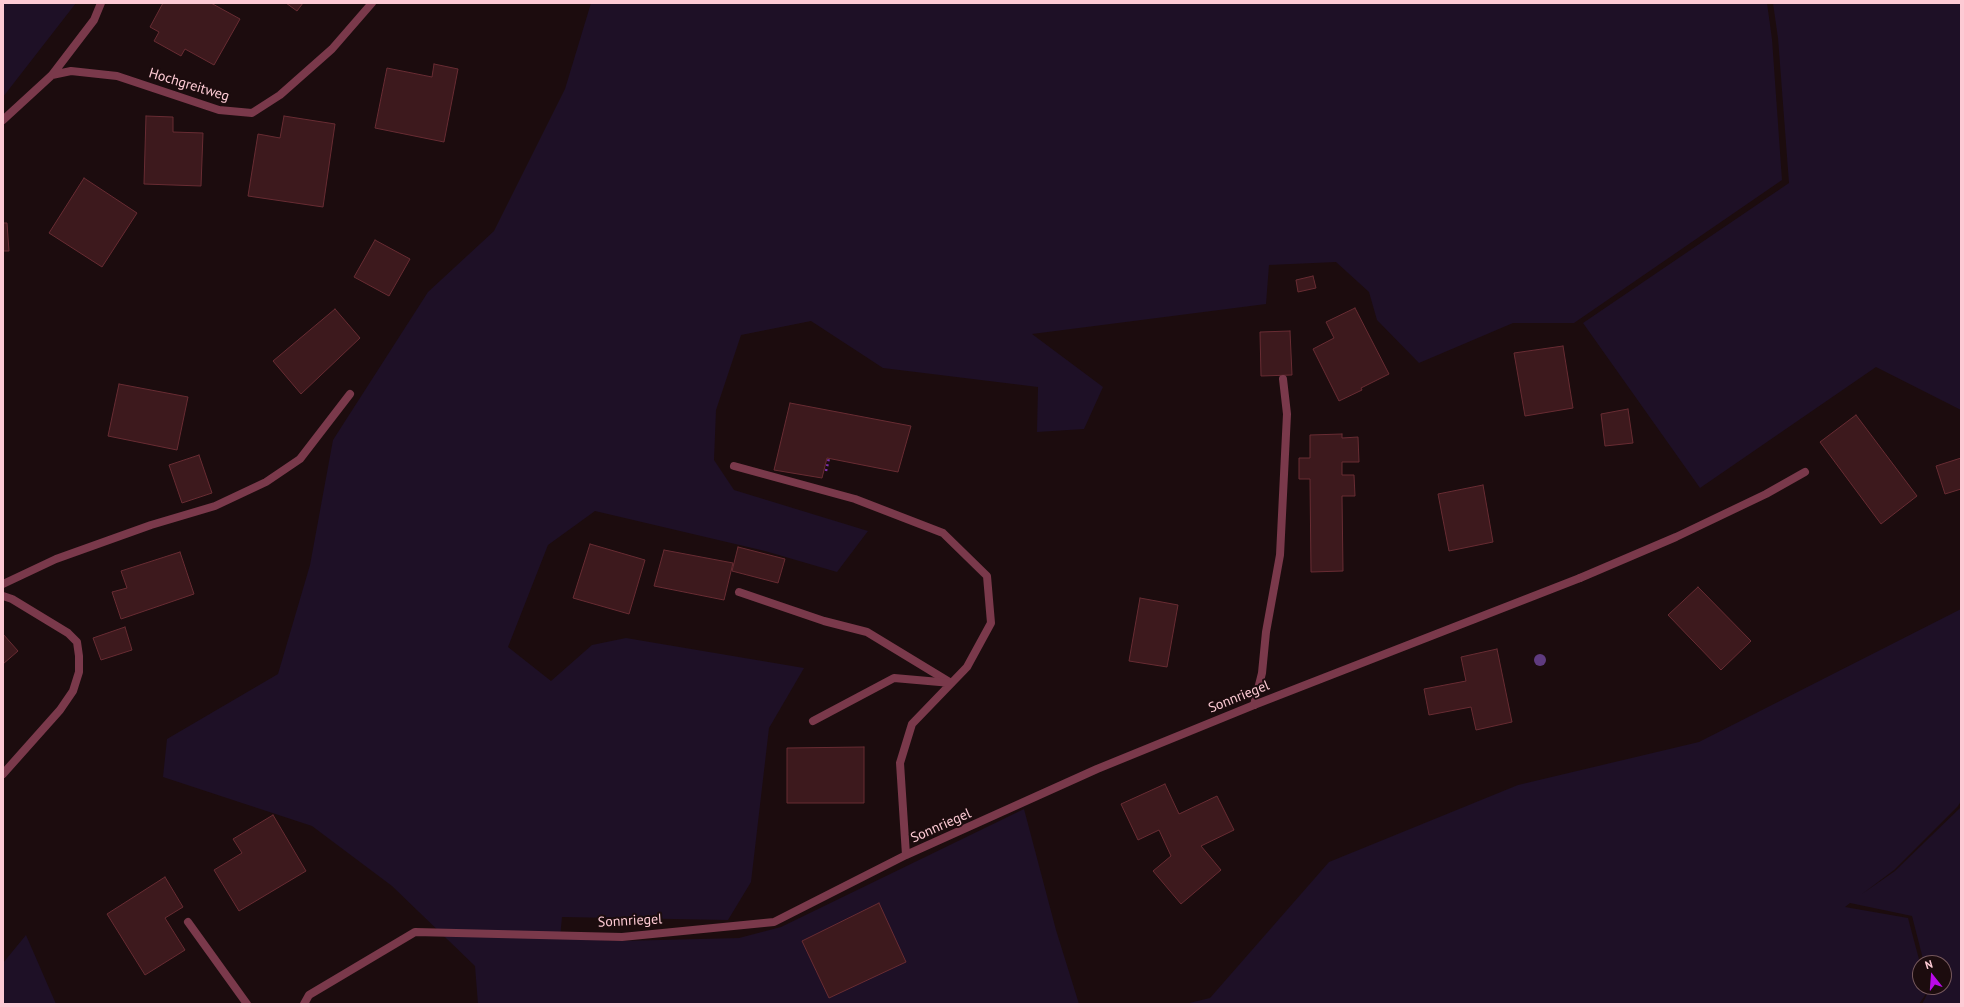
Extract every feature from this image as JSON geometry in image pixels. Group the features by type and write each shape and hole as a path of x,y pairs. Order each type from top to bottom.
{"street":[{"path":"3,120 52,75 94,20 101,3"},
{"name":"Hochgreitweg","path":"52,75 71,71 117,76 218,110 252,113 280,95 332,49 372,3"},
{"path":"1254,705 1262,673 1266,632 1280,555 1287,414 1283,379"},
{"path":"3,584 56,559 151,525 215,506 266,482 300,459 350,394"},
{"path":"734,466 855,499 943,533 987,576 991,623 967,667 912,724 900,763 906,855"},
{"name":"Sonnriegel","path":"304,1004 309,994 415,932 622,937 774,922 906,855 1097,769 1254,705 1580,578 1676,537 1766,494 1805,472"},
{"path":"739,592 824,621 867,632 951,683"},
{"path":"3,596 12,599 68,633 77,642 80,656 79,672 73,691 60,710 3,774"},
{"path":"813,721 894,678 951,683"},
{"path":"188,922 247,1004"}],"shaded area":[{"path":"3,3 76,3 3,97"},
{"path":"591,3 1767,3 1772,39 1782,180 1574,323 1513,323 1419,363 1377,320 1369,292 1336,262 1269,265 1266,304 1032,334 1103,387 1084,429 1037,432 1038,387 883,368 811,321 741,335 716,410 714,460 734,490 868,531 837,572 765,551 595,511 548,545 508,647 551,681 592,645 626,638 804,668 769,728 751,882 728,920 562,917 560,938 620,941 739,938 781,927 1024,809 1056,930 1079,1004 478,1004 475,966 392,886 312,826 163,777 167,739 278,674 310,565 333,440 428,292 494,231 565,89"},
{"path":"1773,3 1961,3 1961,410 1876,367 1700,488 1583,323 1789,183 1778,38"},
{"path":"1961,609 1961,801 1958,806 1894,870 1862,894 1895,871 1961,807 1961,1004 1922,1004 1927,995 1952,995 1952,955 1922,955 1912,916 1850,903 1845,907 1908,918 1918,955 1912,955 1912,995 1925,995 1919,1004 1185,1004 1210,998 1329,862 1518,785 1699,742"},
{"path":"26,935 56,1004 3,1004 3,963"}],"building":[{"path":"163,3 211,3 240,19 214,65 185,49 181,56 154,41 159,32 150,27"},
{"path":"286,3 303,3 297,11"},
{"path":"434,64 458,69 444,142 375,128 387,68 432,77"},
{"path":"146,116 173,117 173,132 203,133 201,186 144,184"},
{"path":"284,116 335,124 323,207 248,196 258,134 280,138"},
{"path":"84,178 137,213 102,267 49,233"},
{"path":"3,223 7,223 9,251 3,251"},
{"path":"375,240 410,259 389,296 354,277"},
{"path":"1313,276 1316,288 1298,292 1296,280"},
{"path":"1355,308 1389,374 1361,388 1362,390 1339,401 1313,349 1334,338 1326,322"},
{"path":"335,309 360,338 301,394 273,361"},
{"path":"1290,331 1292,375 1261,376 1260,332"},
{"path":"1563,346 1573,408 1525,416 1514,353"},
{"path":"119,384 188,397 177,450 108,436"},
{"path":"790,403 911,426 898,472 827,458 822,478 774,470"},
{"path":"1628,409 1633,443 1605,446 1601,414"},
{"path":"1856,415 1917,496 1881,524 1820,442"},
{"path":"1342,434 1342,438 1358,437 1359,462 1342,462 1342,475 1354,475 1355,496 1342,496 1343,571 1311,572 1310,479 1299,479 1299,458 1310,458 1310,435"},
{"path":"199,455 212,493 182,503 169,465"},
{"path":"1961,458 1961,489 1945,494 1936,466"},
{"path":"1483,485 1493,542 1449,551 1438,494"},
{"path":"590,544 645,560 629,614 573,598"},
{"path":"738,547 785,559 778,583 732,571"},
{"path":"664,550 733,563 724,600 654,586"},
{"path":"180,552 194,594 121,619 112,592 127,588 121,571"},
{"path":"1698,587 1751,641 1721,670 1668,615"},
{"path":"1140,598 1178,605 1167,667 1129,661"},
{"path":"125,627 132,650 101,660 93,638"},
{"path":"3,634 18,651 3,664"},
{"path":"1497,649 1512,722 1476,730 1471,707 1429,715 1424,689 1466,681 1461,657"},
{"path":"864,747 864,803 787,803 787,748"},
{"path":"1165,784 1179,814 1217,796 1234,830 1201,846 1221,870 1181,904 1153,871 1171,856 1159,830 1138,840 1121,804"},
{"path":"273,815 306,871 239,911 214,870 242,853 233,839"},
{"path":"165,877 183,907 165,918 185,950 145,975 107,914"},
{"path":"879,903 906,962 829,998 802,941"}]}
